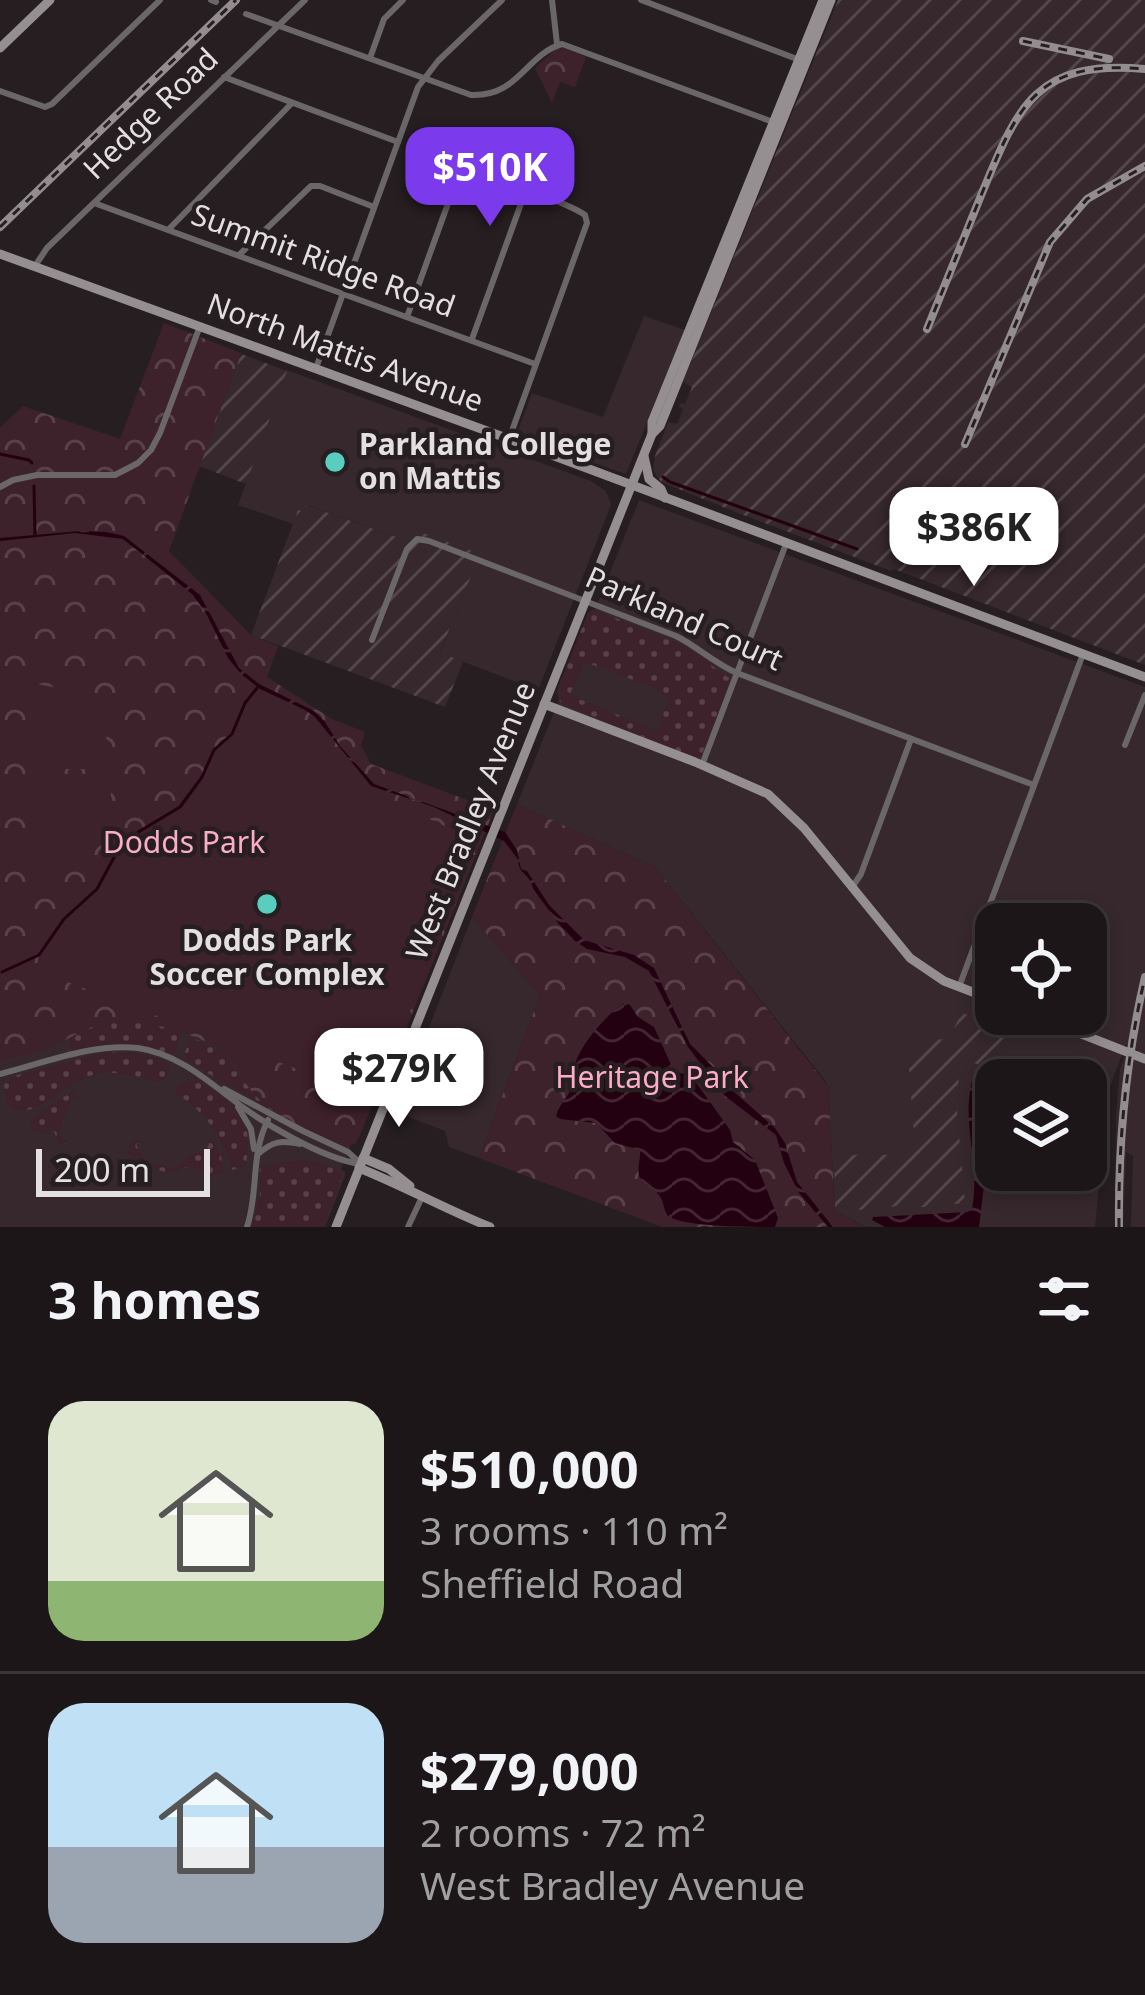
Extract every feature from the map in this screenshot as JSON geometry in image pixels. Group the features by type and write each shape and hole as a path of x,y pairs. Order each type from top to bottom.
{"main road":[{"path":"0,48 50,0"},
{"name":"West Bradley Avenue","path":"336,1227 827,0"},
{"name":"North Mattis Avenue","path":"0,254 1145,677"},
{"path":"644,454 649,479 665,498"},
{"path":"544,704 755,786 779,802 910,958 931,974 975,993"},
{"path":"1084,1035 1145,1059"},
{"path":"361,1163 490,1227"}],"street":[{"path":"0,91 45,107 52,104 160,0"},
{"name":"Hedge Road","path":"35,266 47,248 305,0"},
{"path":"370,58 384,20 403,0"},
{"path":"316,368 423,78 502,0"},
{"path":"552,0 557,44"},
{"path":"641,0 802,61"},
{"path":"246,14 471,94 495,93 510,86 557,44"},
{"path":"557,44 777,124"},
{"path":"224,77 398,142"},
{"path":"168,230 292,103"},
{"path":"407,317 450,198 462,181 484,176 566,204 586,217 509,439"},
{"path":"239,255 311,186 374,207"},
{"path":"471,340 526,190"},
{"name":"Summit Ridge Road","path":"94,203 535,364"},
{"path":"0,487 28,476 116,475 138,463 160,433 200,326"},
{"name":"Parkland Court","path":"371,640 407,549 417,539 430,541 676,636 737,673 1034,785"},
{"path":"702,765 787,543"},
{"path":"959,987 1083,654"},
{"path":"1126,745 1145,695"},
{"path":"852,888 910,739"},
{"path":"0,1074 102,1048 126,1047 168,1056 309,1146 342,1161 361,1163"},
{"path":"215,1084 244,1113 251,1129 254,1198 248,1227"},
{"path":"227,1095 361,1163"},
{"path":"255,1157 269,1118"},
{"path":"255,1157 280,1140 309,1146"},
{"path":"408,1227 417,1194"}],"shaded area":[{"path":"838,0 1145,0 1145,665 738,513 661,482 653,470 668,422 677,424 683,409 680,403 685,404 692,387 683,382"},
{"path":"644,316 685,330 626,474 516,436 532,393 603,417"},
{"path":"241,354 287,371 246,484 199,466"},
{"path":"287,370 591,481 606,491 611,504 608,513 538,690 440,653 479,555 402,539 307,505 304,512 298,511 293,524 238,505"},
{"path":"639,500 1145,687 1145,1227 1131,1227 1133,1156 1126,1152 1123,1227 1115,1227 1120,1069 1125,1056 1135,1059 1138,1050 1126,1044 1107,1102 1107,1059 975,1059 975,1191 1098,1191 1095,1227 866,1227 835,1211 828,1086 655,867 517,804"},
{"path":"306,505 402,539 415,530 480,554 440,652 463,662 445,707 251,635 298,510 304,512"},
{"path":"472,917 540,995 479,1158 449,1147 445,1131 396,1112"},
{"path":"36,970 371,1097 341,1169 345,1176 325,1227 0,1227 0,974"},
{"path":"962,1013 975,1017 975,1035 1006,1035 1003,1059 975,1059 975,1063 962,1059 956,1098 965,1203 835,1212 834,1157 915,1149 908,1055 928,1040 948,1039"}],"green space":[{"path":"563,48 586,57 575,87 560,82 552,103 535,68"},
{"name":"Dodds Park","path":"164,323 241,353 169,551 251,635 278,646 267,677 332,719 365,732 361,745 371,764 494,810 402,1039 356,1143 347,1147 268,1106 218,1048 160,1026 112,1021 45,1050 0,1061 0,428 23,406 120,439"},
{"path":"593,609 685,646 730,679 702,755 694,758 561,703 559,685","holes":["585,662 655,688 669,698 657,731 571,692"]},
{"path":"26,684 62,690 88,707 105,733 111,769 30,769 26,765"},
{"name":"Dodds Park Soccer Complex","path":"249,697 313,735 353,781 478,841 371,1097 36,970 39,955 64,919 97,889 118,850 180,807 214,750 232,734"},
{"path":"30,790 111,790 105,825 88,852 61,869 26,875 26,794"},
{"name":"Heritage Park","path":"517,804 655,867 828,1086 835,1211 865,1227 662,1227 479,1158 540,995 472,917"},
{"path":"120,1019 182,1033 174,1053 120,1044 71,1049 68,1037"},
{"path":"191,1037 226,1054 259,1099 284,1117 185,1060"},
{"path":"107,1052 139,1053 166,1061 171,1068 159,1083 100,1073 36,1108 15,1110 8,1104 4,1085 14,1076"},
{"path":"195,1077 239,1112 247,1133 246,1166 232,1170 211,1125 175,1092 179,1084"},
{"path":"76,1089 74,1095 79,1097 72,1098 59,1134 67,1143 60,1146 53,1129 44,1134 32,1130 32,1118"},
{"path":"212,1139 224,1172 214,1176 190,1166 170,1174 146,1165 125,1152 138,1140 136,1145 148,1164 170,1169"},
{"path":"300,1160 343,1173 323,1227 251,1227 260,1197 260,1166"}],"water":[{"path":"80,531 124,536 200,595 239,668 259,684 314,711 374,784 505,832 517,850 521,869 584,940 634,955 654,968 690,1044 723,1082 775,1128 785,1143 797,1182 833,1227 799,1193 776,1135 725,1096 688,1047 649,971 625,957 587,949 575,941 534,890 520,869 517,858 504,841 434,807 371,786 315,717 241,674 192,594 123,539 75,533 0,541"},
{"path":"625,1003 654,1027 673,1069 690,1074 730,1130 733,1142 755,1160 778,1218 775,1227 702,1224 668,1216 659,1195 640,1178 640,1150 615,1143 596,1123 556,1116 572,1087 583,1047"},
{"path":"972,1081 975,1191 983,1191 979,1227 885,1227 872,1220 972,1209"}],"waterway":[{"path":"0,454 32,463"},
{"path":"663,477 857,549"},
{"path":"34,486 35,536"},
{"path":"2,972 39,955 64,919 97,889 118,850 180,807 214,750 232,734 257,688"}],"railway":[{"path":"0,227 236,0"},
{"path":"1023,41 1109,59"},
{"path":"927,329 1019,115 1054,82 1078,72 1145,69"},
{"path":"965,444 1050,242 1087,199 1145,166"},
{"path":"1119,1227 1124,1101 1145,977"}],"place":[{"name":"Parkland College on Mattis","path":"335,462"},
{"name":"Dodds Park Soccer Complex","path":"267,904"}]}
